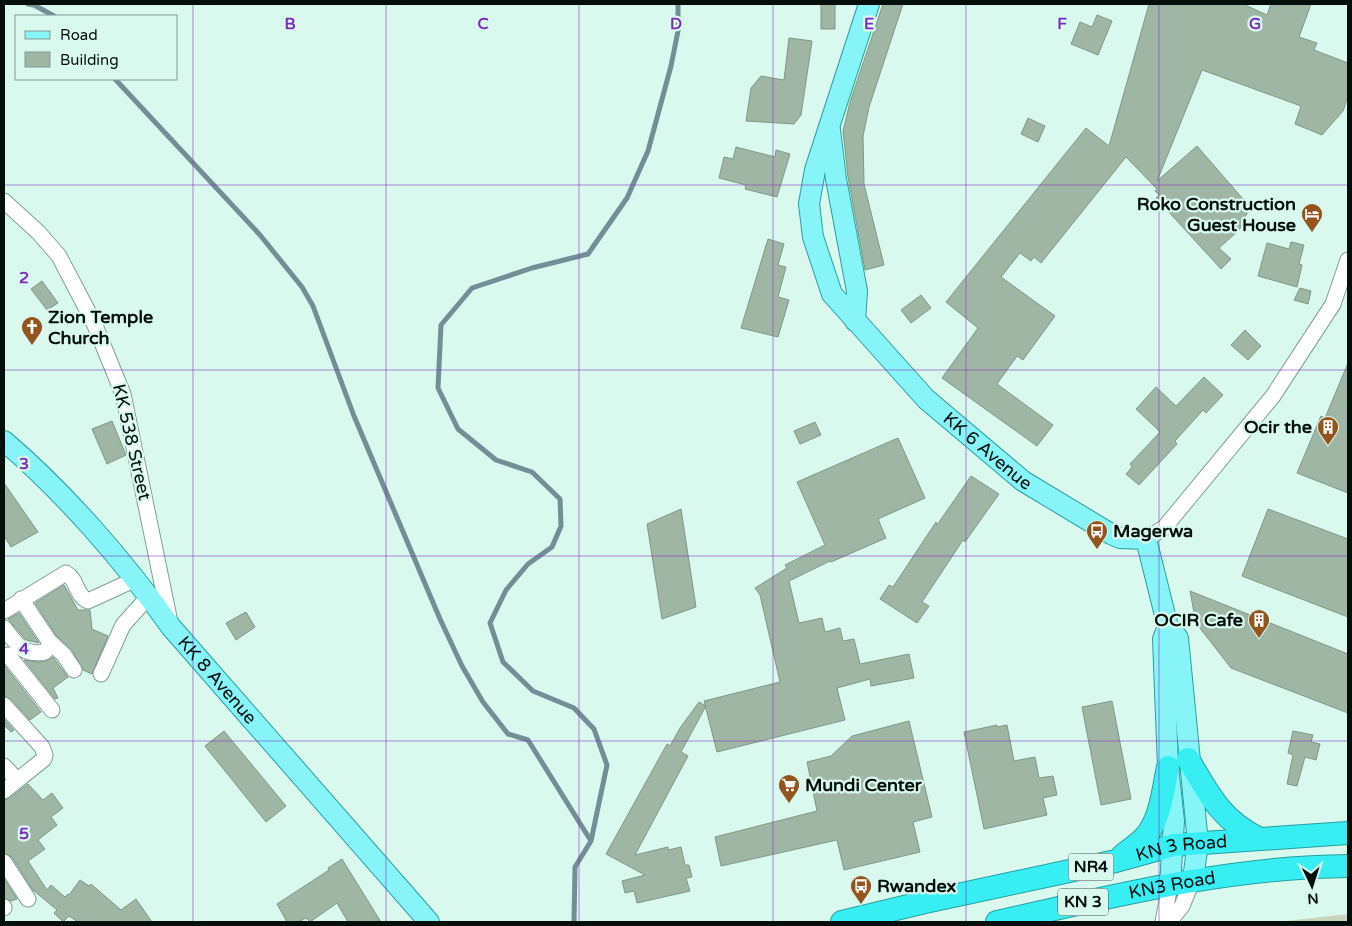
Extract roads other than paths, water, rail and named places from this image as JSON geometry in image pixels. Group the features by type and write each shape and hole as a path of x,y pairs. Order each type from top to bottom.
{"highway":[{"path":"1116,861 1145,837 1154,822 1178,763 1228,820 1258,838"},
{"name":"KN 3 Road","path":"842,922 1116,861 1174,845 1348,833"},
{"name":"KN3 Road","path":"997,922 1193,880 1255,870 1348,866"}],"main road":[{"name":"KK 6 Avenue","path":"869,4 829,123 815,170 809,204 812,237 832,294 926,399 1023,481 1111,534 1120,538 1146,539"},
{"name":"KK 6 Avenue","path":"829,123 836,179 857,291 855,321"},
{"name":"KK 8 Avenue","path":"6,447 44,477 136,579 171,627 429,922"},
{"path":"1146,539 1168,627 1178,638 1178,763 1170,885"},
{"path":"1178,763 1198,843 1193,880"}],"street":[{"name":"KK 538 Street","path":"4,201 38,232 58,256 94,323 124,394 171,627"},
{"path":"1146,539 1164,528 1273,396 1333,304 1348,260"},
{"path":"1333,304 1348,308"},
{"path":"4,612 66,573 74,580 81,598 88,601 136,579"},
{"path":"101,674 123,625 149,596"},
{"path":"22,599 48,648 64,655 74,670"},
{"path":"4,628 10,652 21,671 52,710"},
{"path":"10,652 24,651 36,654 48,648"},
{"path":"21,671 48,648"},
{"path":"4,705 42,747 46,755 44,759 4,791"},
{"path":"4,766 17,780"},
{"path":"4,862 28,899"},
{"path":"1169,922 1182,906 1193,880"},
{"path":"1163,922 1170,885"}],"waterway":[{"path":"28,4 34,5 52,15"},
{"path":"591,841 607,765 594,729 574,708 533,691 503,662 490,623 506,590 528,564 552,547 561,526 560,499 532,472 496,460 458,429 438,388 441,325 472,288 532,268 588,254 627,198 648,151 671,66 678,31 678,4"},
{"path":"116,80 260,235 302,287 313,306 354,416 440,619 462,666 483,702 508,734 528,740 591,841 575,867 574,922"}],"place":[{"name":"Roko Construction Guest House","path":"1312,233"},
{"name":"Zion Temple Church","path":"32,346"},
{"name":"Ocir the","path":"1328,446"},
{"name":"Magerwa","path":"1097,550"},
{"name":"OCIR Cafe","path":"1259,639"},
{"name":"Mundi Center","path":"789,804"},
{"name":"Rwandex","path":"861,905"}]}
